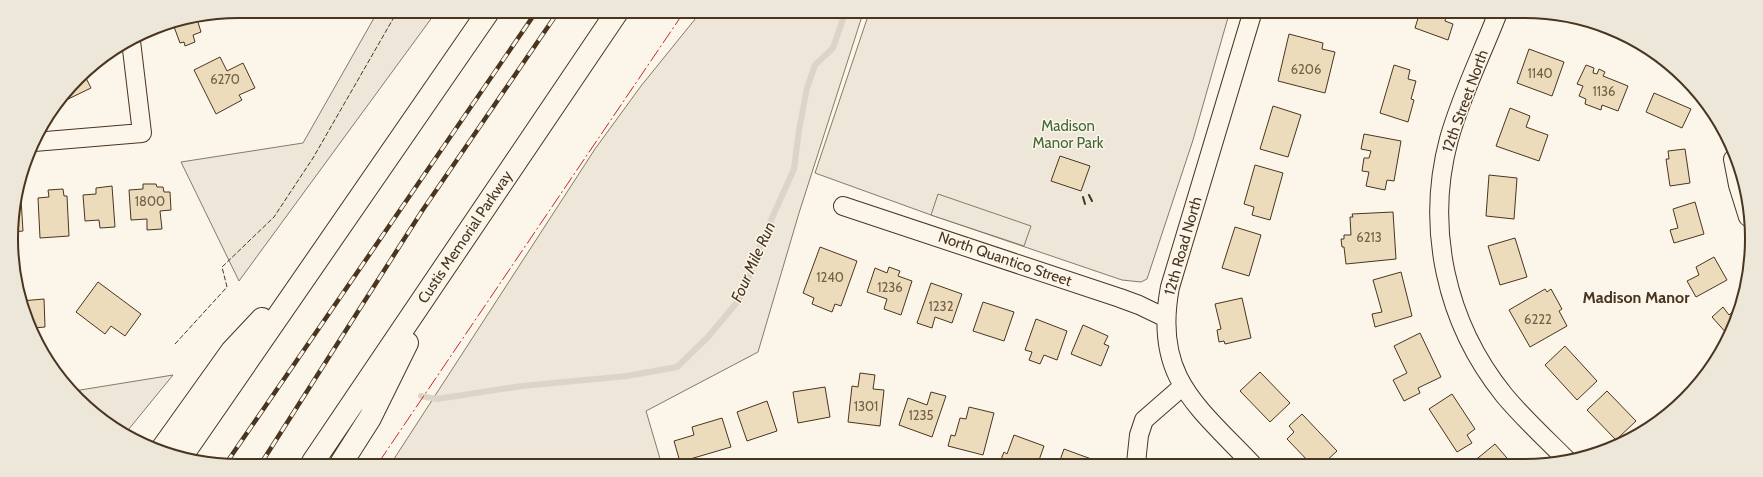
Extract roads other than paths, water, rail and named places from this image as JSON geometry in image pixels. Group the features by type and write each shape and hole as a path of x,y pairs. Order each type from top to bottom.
{"highway":[{"path":"184,452 484,18"},
{"name":"Custis Memorial Parkway","path":"315,459 613,18"},
{"path":"164,446 232,351 314,264"},
{"path":"344,459 370,418 442,272"}],"street":[{"name":"12th Road North","path":"1183,386 1168,350 1166,318 1167,302 1178,260 1251,18"},
{"name":"12th Street North","path":"1497,18 1459,109 1444,160 1440,187 1439,223 1444,270 1456,312 1484,366 1518,411 1563,456"},
{"path":"41,141 142,132 132,46"},
{"name":"North Quantico Street","path":"843,206 1128,301 1166,318"},
{"path":"1136,459 1139,435 1144,420 1183,386 1206,416 1247,459"}],"waterway":[{"name":"Four Mile Run","path":"421,396 437,399 522,386 627,376 677,367 708,337 739,300 763,238 794,169 799,130 807,88 815,65 833,48 843,18"}],"railway":[{"path":"229,459 532,18"},
{"path":"264,459 422,211 554,18"}],"district":[{"name":"Madison Manor","path":"1636,297"}],"park label":[{"name":"Madison Manor Park","path":"1068,134"}]}
